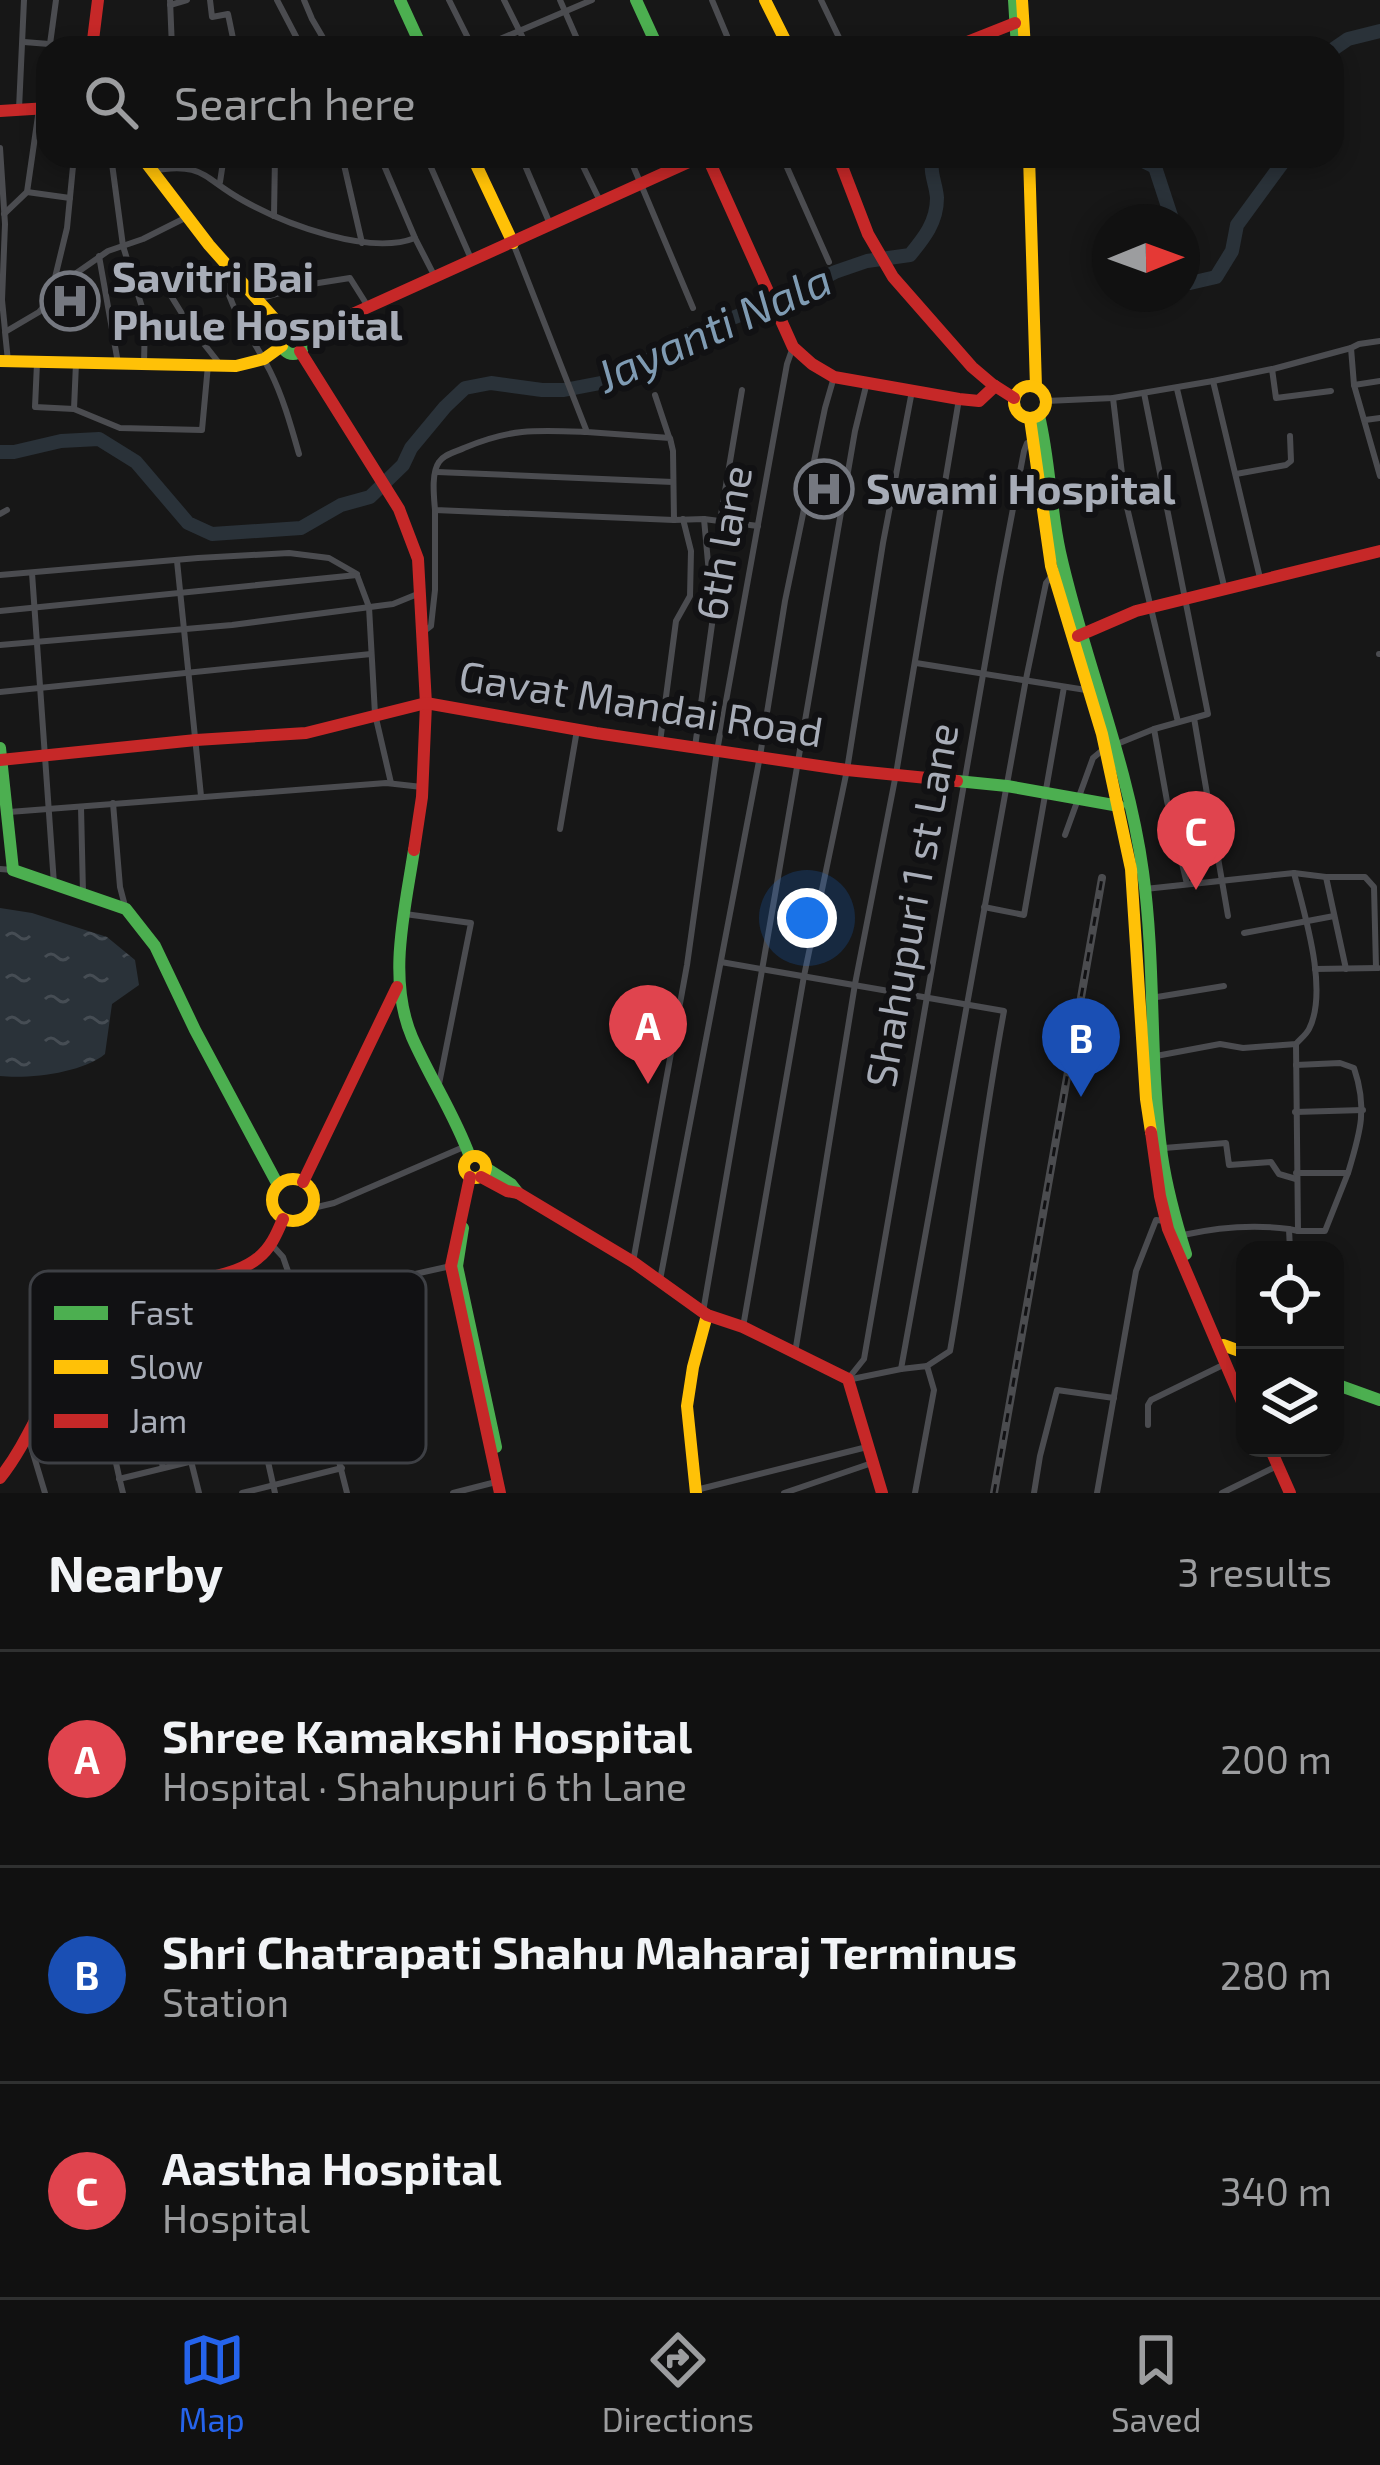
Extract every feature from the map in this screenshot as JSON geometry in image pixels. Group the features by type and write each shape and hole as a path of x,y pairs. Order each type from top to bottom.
{"main road":[{"path":"94,36 98,0"},
{"path":"400,0 416,36"},
{"path":"636,0 652,36"},
{"path":"765,0 783,36"},
{"path":"1018,0 1018,36"},
{"path":"1018,0 1020,36"},
{"path":"982,36 1015,23"},
{"path":"0,112 36,108"},
{"path":"149,168 293,342 399,509 418,559 426,703 422,787 398,986 410,1033 468,1152 481,1158 454,1266 482,1372 501,1489"},
{"path":"478,168 513,243"},
{"path":"4,361 214,366 264,359 368,305 679,168"},
{"path":"711,168 793,347 812,364 834,377 959,399 979,401 994,386"},
{"path":"843,168 894,279 958,352 1014,398"},
{"path":"1026,168 1033,387"},
{"path":"1030,417 1046,401 1033,387 1022,388 1014,407 1030,417 1090,691 1110,746 1155,1056 1170,1220 1236,1374"},
{"path":"1030,417 1053,574 1078,636 1145,889 1149,1124 1156,1180 1236,1388"},
{"path":"1078,636 1136,611 1380,551"},
{"path":"1,759 306,733 426,703"},
{"name":"Gavat Mandai Road","path":"426,703 717,751 896,773"},
{"path":"0,748 9,812 7,869 126,909 154,946 278,1185"},
{"path":"896,773 1119,806"},
{"path":"303,1182 398,986"},
{"path":"478,1175 511,1184 705,1314 743,1327 848,1379 882,1493"},
{"path":"290,1179 303,1182 313,1192 313,1208 298,1221 283,1219 272,1204 278,1185 290,1179"},
{"path":"238,1271 257,1262 272,1245 283,1219"},
{"path":"696,1491 687,1406 705,1314"},
{"path":"1223,1346 1236,1350"},
{"path":"1344,1387 1380,1400"},
{"path":"0,1478 30,1433"},
{"path":"1270,1457 1286,1493"},
{"path":"1271,1457 1286,1493"}],"street":[{"path":"20,109 24,0"},
{"path":"52,36 56,0"},
{"path":"171,36 170,3 187,0"},
{"path":"210,0 212,17 228,14 233,36"},
{"path":"277,0 294,36"},
{"path":"304,0 322,36"},
{"path":"449,0 469,36"},
{"path":"504,0 522,36"},
{"path":"560,0 576,36"},
{"path":"506,36 592,0"},
{"path":"712,0 727,36"},
{"path":"821,0 838,36"},
{"path":"24,41 36,43"},
{"path":"0,148 4,361"},
{"path":"4,215 27,193 36,148"},
{"path":"5,332 39,312 52,290 64,246 73,168"},
{"path":"113,168 123,246 145,317 145,364"},
{"path":"151,171 183,168 208,175 243,201 302,228 362,243 395,244 415,238"},
{"path":"220,183 222,168"},
{"path":"274,216 275,168"},
{"path":"345,168 362,243"},
{"path":"385,168 435,277"},
{"path":"431,168 472,261"},
{"path":"525,168 552,227"},
{"path":"584,168 601,203"},
{"path":"634,168 693,308"},
{"path":"787,168 829,262"},
{"path":"27,193 70,198"},
{"path":"52,290 99,256 189,216"},
{"path":"513,243 587,432"},
{"path":"99,256 118,363"},
{"path":"223,260 231,304 264,359 299,454"},
{"path":"38,360 34,407 74,409 120,428 202,430 214,366 160,278"},
{"path":"259,299 350,278 368,305"},
{"path":"1046,401 1113,398 1213,381 1380,341"},
{"name":"6th lane","path":"633,1262 687,965 717,751 793,347"},
{"path":"1351,348 1354,385 1376,442 1380,476"},
{"path":"74,409 76,362"},
{"path":"1272,369 1276,398 1331,392"},
{"path":"660,1281 785,602 834,377"},
{"path":"1213,381 1261,581"},
{"path":"1354,385 1380,381"},
{"path":"705,1314 761,968 866,382"},
{"path":"1176,387 1225,590"},
{"path":"720,520 742,390"},
{"path":"743,1327 912,390"},
{"path":"1065,835 1093,758 1154,729 1208,714 1144,393"},
{"path":"655,395 670,438 673,482 692,551 690,596 676,621 660,742"},
{"path":"1113,398 1125,499 1178,722"},
{"path":"795,1353 959,399"},
{"path":"1365,420 1380,418"},
{"path":"422,633 431,626 435,472 445,456 518,430 670,438"},
{"path":"1236,474 1292,461 1290,436"},
{"name":"Shahupuri 1 st Lane","path":"848,1379 864,1359 983,673 1024,451 1033,440"},
{"path":"435,472 673,482"},
{"path":"436,510 704,518 758,526"},
{"path":"694,747 713,616 704,518"},
{"path":"0,575 293,554 329,558 357,574 368,607 375,714 391,783"},
{"path":"177,561 201,796"},
{"path":"32,573 55,884"},
{"path":"0,611 357,574"},
{"path":"901,1369 1026,679 1046,583 1053,574"},
{"path":"0,645 393,604 420,593"},
{"path":"0,692 371,654"},
{"path":"915,663 1090,691"},
{"path":"985,907 1024,914 1064,687"},
{"path":"1194,718 1228,916"},
{"path":"1154,729 1187,884"},
{"path":"560,829 578,730"},
{"path":"9,812 391,783 422,787"},
{"path":"113,803 126,909"},
{"path":"80,806 83,893"},
{"path":"1292,1241 1296,1044 1310,1028 1316,992 1316,969 1294,873"},
{"path":"1145,889 1294,873 1370,880 1378,968 1316,969"},
{"path":"1326,878 1346,969"},
{"path":"405,914 471,923 438,1090"},
{"path":"1244,933 1335,916"},
{"path":"721,962 1004,1011 950,1351 927,1366 848,1379"},
{"path":"1147,999 1224,986"},
{"path":"1155,1056 1220,1044 1243,1048 1296,1044"},
{"path":"1179,1235 1259,1225 1325,1231 1348,1173 1363,1110 1361,1089 1354,1068 1340,1063 1296,1065"},
{"path":"1295,1112 1363,1110"},
{"path":"1160,1148 1226,1143 1229,1165 1271,1162 1279,1174 1296,1176 1348,1173"},
{"path":"313,1208 468,1152"},
{"path":"1097,1493 1136,1270 1156,1220 1170,1220"},
{"path":"272,1245 288,1271"},
{"path":"426,1272 454,1266"},
{"path":"1148,1425 1151,1400 1225,1364"},
{"path":"915,1493 934,1390 927,1366"},
{"path":"1034,1493 1057,1390 1114,1397"},
{"path":"28,1437 30,1442"},
{"path":"696,1491 867,1447"},
{"path":"38,1463 45,1493"},
{"path":"115,1463 123,1493"},
{"path":"163,1463 164,1468"},
{"path":"119,1479 183,1463"},
{"path":"192,1463 199,1493"},
{"path":"341,1463 347,1493"},
{"path":"784,1493 872,1463"},
{"path":"242,1493 274,1489 342,1468"},
{"path":"1222,1493 1273,1468"},
{"path":"736,1482 737,1493"},
{"path":"453,1493 501,1489"}],"water":[{"path":"0,908 107,937 135,960 139,985 112,1004 105,1054 95,1061 55,1073 0,1076"}],"waterway":[{"name":"Jayanti Nala","path":"1344,42 1380,31"},
{"name":"Jayanti Nala","path":"0,452 99,439 136,462 188,523 212,534 301,528 341,505 370,497 403,465 411,448 465,388 491,383 564,390 616,380 690,334 785,298 835,272 867,261 910,255 935,215 932,168"},
{"name":"Jayanti Nala","path":"1155,168 1167,204"},
{"name":"Jayanti Nala","path":"1200,281 1216,277 1232,251 1237,225 1279,168"}],"railway":[{"path":"994,1493 1102,878"}],"traffic: fast":[{"path":"400,0 416,36"},
{"path":"636,0 652,36"},
{"path":"1014,0 1016,36"},
{"path":"293,332 304,343 293,354 282,343 293,332"},
{"path":"1039,416 1060,552 1136,831 1147,907 1162,1156 1186,1254"},
{"path":"0,748 13,870 126,909 155,946 278,1185"},
{"path":"957,781 1119,806"},
{"path":"414,850 400,944 400,992 412,1037 470,1157"},
{"path":"486,1168 518,1193"},
{"path":"463,1228 457,1266 496,1447"},
{"path":"1344,1387 1380,1400"}],"traffic: slow":[{"path":"765,0 783,36"},
{"path":"1022,0 1024,36"},
{"path":"150,168 209,245 287,333"},
{"path":"478,168 513,243"},
{"path":"1029,168 1036,387"},
{"path":"0,361 236,366 264,359 282,346"},
{"path":"1030,386 1042,390 1046,402 1042,414 1030,418 1018,414 1014,402 1018,390 1030,386"},
{"path":"1030,419 1051,566 1102,734 1131,869 1151,1132"},
{"path":"475,1156 486,1167 475,1178 464,1167 475,1156"},
{"path":"293,1179 308,1185 314,1200 308,1215 293,1221 278,1215 272,1200 278,1185 293,1179"},
{"path":"696,1493 687,1406 707,1315"},
{"path":"1223,1345 1236,1350"}],"traffic: jam":[{"path":"94,36 98,0"},
{"path":"982,36 1015,23"},
{"path":"0,111 36,109"},
{"path":"302,337 675,168"},
{"path":"712,168 793,347 812,364 834,377 959,399 979,401 995,386"},
{"path":"843,168 868,234 893,277 972,367 1014,398"},
{"path":"300,351 399,509 418,559 426,704 422,797 414,850"},
{"path":"1078,636 1136,611 1380,551"},
{"path":"0,760 306,733 426,703 847,770 957,781"},
{"path":"303,1182 397,987"},
{"path":"1151,1132 1168,1229 1236,1388"},
{"path":"470,1177 451,1266 500,1493"},
{"path":"481,1177 518,1193 633,1262 707,1315 743,1327 848,1379 882,1493"},
{"path":"233,1271 263,1254 283,1219"},
{"path":"0,1478 30,1430"},
{"path":"1274,1457 1290,1493"}],"place":[{"name":"Savitri Bai Phule Hospital","path":"70,301"},
{"name":"Swami Hospital","path":"824,489"},
{"name":"Aastha Hospital","path":"1196,890"},
{"name":"Shree Kamakshi Hospital","path":"648,1084"},
{"name":"Shri Chatrapati Shahu Maharaj Terminus","path":"1081,1097"}]}
